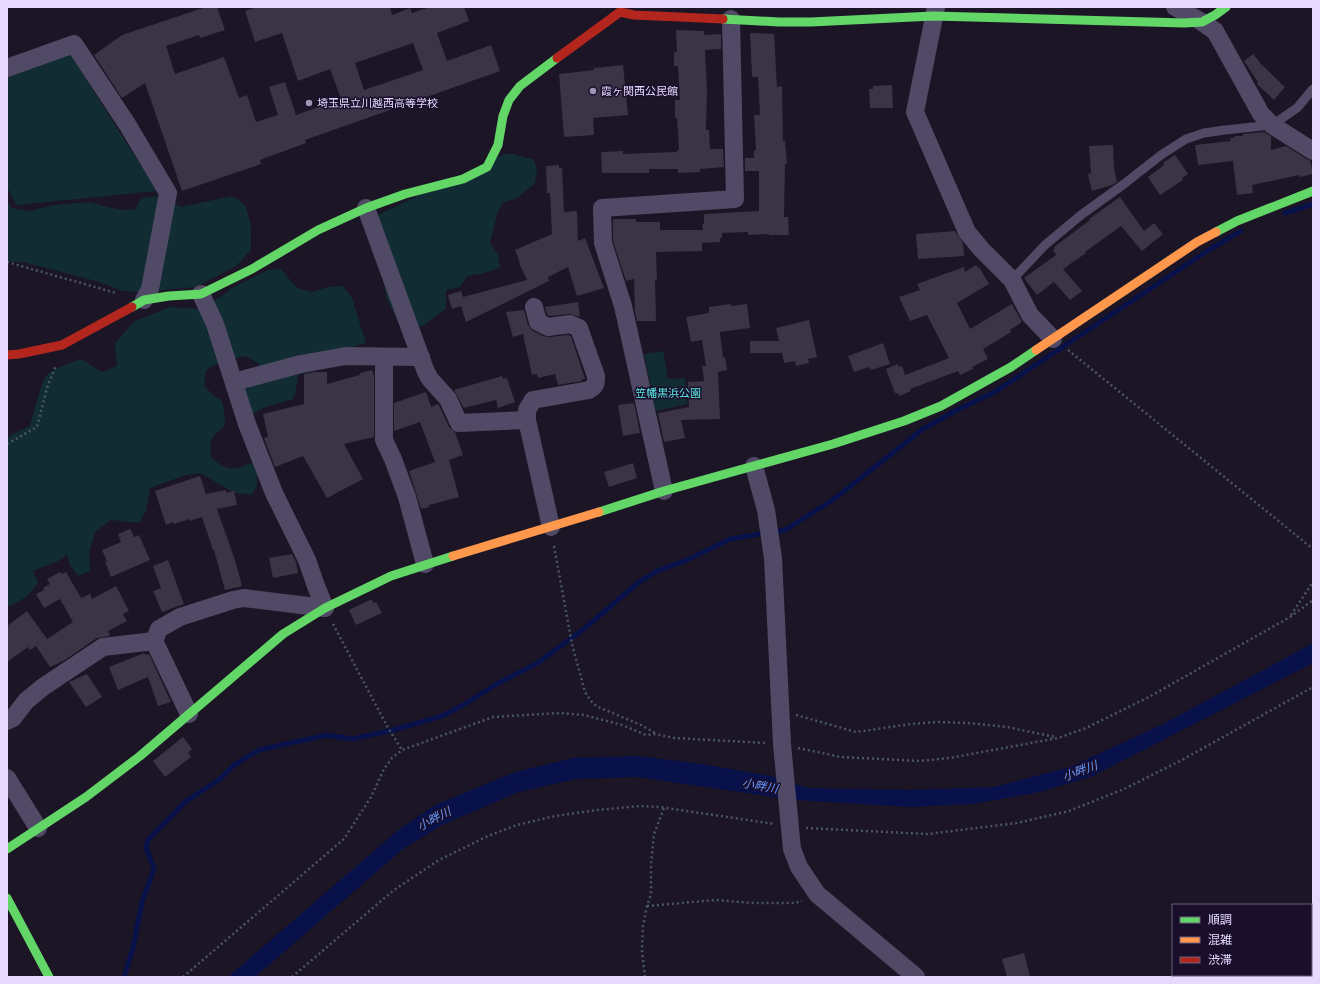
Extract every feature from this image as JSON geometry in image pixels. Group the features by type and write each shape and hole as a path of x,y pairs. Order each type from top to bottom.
{"street":[{"path":"1175,7 1202,22 1214,31 1261,114 1272,125 1313,151"},
{"path":"7,355 62,345 144,300 169,296 201,294 252,269 318,230 366,208 405,194 463,179 487,167 498,145 503,116 508,100 520,86 624,9 634,15 811,22 935,12 1184,23 1202,22 1226,7"},
{"path":"935,12 915,112 967,232 982,250 1012,280 1030,314 1053,338"},
{"path":"664,491 623,306 603,243 602,208 735,199 731,19"},
{"path":"7,68 74,44 127,124 165,187 168,193 150,289 144,300"},
{"path":"7,849 86,797 140,756 282,634 325,608 391,576 425,564 551,527 664,491 833,444 904,421 941,406 1011,367 1197,242 1237,221 1290,198 1313,191"},
{"path":"366,208 430,379 448,399 459,423 527,420"},
{"path":"201,294 215,324 247,424 274,493 307,560 325,608"},
{"path":"534,307 538,322 548,327 570,324 579,328 596,376 596,383 594,387 589,390 533,400 527,410 527,420 551,527"},
{"path":"234,382 301,364 346,356 421,357"},
{"path":"384,357 384,440 393,459 407,497 425,564"},
{"path":"754,466 766,510 773,558 782,744 792,849 799,867 817,894 916,977"},
{"path":"154,641 160,629 180,617 232,600 244,598 325,608"},
{"path":"154,641 189,714"},
{"path":"7,721 13,718 26,701 43,687 103,647 154,641"},
{"path":"7,778 38,828"},
{"path":"7,898 49,977"}],"lane":[{"path":"1012,280 1045,245 1081,214 1124,184 1161,155 1186,139 1204,133 1272,125 1297,108 1313,89"}],"path":[{"path":"7,262 144,300"},
{"path":"1053,338 1313,549"},
{"path":"7,444 37,427 47,388 62,345"},
{"path":"551,527 572,644 585,692 591,702 596,706 641,725 656,734"},
{"path":"1290,617 1313,582"},
{"path":"183,977 344,839 371,797 384,769 392,758 402,750 493,718 560,713 584,715 622,725 646,734 656,734 674,738 782,744 841,757 920,761 950,758 1058,738 1086,728 1149,697 1290,617 1313,600"},
{"path":"325,608 388,728 402,750"},
{"path":"780,711 856,732 911,724 937,722 968,723 1007,727 1058,738"},
{"path":"645,977 642,945 643,926 651,894 651,864 654,834 664,808"},
{"path":"647,906 716,900 754,903 795,903 804,901 817,894"}],"green space":[{"path":"70,54 157,191 16,205 7,187 7,77"},
{"path":"505,154 514,154 534,160 537,171 535,183 519,197 503,203 498,211 490,243 498,255 500,268 467,276 460,287 446,290 446,309 423,326 400,326 387,299 376,216"},
{"path":"161,196 181,207 232,196 246,206 251,227 251,250 236,266 196,287 140,292 123,291 96,281 23,262 7,262 7,200 12,208 30,211 54,205 91,202 124,210 135,209 142,198"},
{"path":"281,269 297,288 311,292 328,287 343,286 352,298 366,343 341,349 332,366 298,375 293,399 265,407 251,415 241,388 253,383 259,364 246,356 225,361 206,371 204,385 212,394 222,401 225,426 212,438 211,457 221,465 230,468 241,467 253,462 257,475 257,483 251,495 233,492 200,473 186,475 150,488 146,511 139,523 111,520 95,532 89,553 90,571 78,576 70,565 67,554 58,561 33,571 38,582 35,587 25,597 7,607 7,438 30,426 40,391 47,375 58,368 81,359 102,372 117,366 115,344 133,322 170,307 198,309 222,296 232,288 268,270"},
{"name":"笠幡黒浜公園","path":"663,351 668,379 685,378 687,404 656,411 644,354"}],"water":[{"name":"小畔川","path":"1313,643 1313,663 1093,776 1040,792 973,804 909,807 795,800 637,777 576,779 519,792 442,825 403,849 255,977 228,977 397,831 435,805 515,772 573,758 639,756 702,764 770,776 808,788 909,790 994,787 1070,767 1163,724"}],"building":[{"path":"206,7 217,7 225,30 200,38 199,35 166,46 175,74 224,57 239,98 247,95 256,122 278,115 269,87 285,82 296,115 341,99 330,69 298,81 282,33 255,42 245,11 257,7 390,7 392,15 410,8 412,13 430,7 464,7 469,21 437,33 447,61 491,45 500,71 305,140 306,143 260,160 261,164 182,191 145,83 122,98 94,55 122,35","holes":["413,43 423,70 364,90 355,63"]},
{"path":"676,30 704,31 704,35 721,34 721,49 705,50 707,91 706,130 709,130 710,149 723,149 724,167 700,169 700,172 678,173 678,169 649,169 649,173 602,173 601,152 623,151 623,154 677,152 677,150 679,150 677,118 675,118 675,100 680,100 678,66 674,66 674,52 677,52"},
{"path":"750,33 774,34 777,87 782,86 783,141 785,141 787,164 785,164 784,217 788,217 789,235 748,235 748,232 722,233 720,242 702,243 702,251 656,252 656,321 637,321 635,312 634,279 626,281 613,241 613,219 636,219 636,222 660,222 660,230 703,230 702,224 704,224 704,214 759,211 759,171 745,171 745,158 754,158 754,151 756,150 754,115 760,115 758,77 752,77"},
{"path":"1253,54 1285,87 1274,100 1257,84 1258,82 1244,61"},
{"name":"霞ヶ関西公民館","path":"623,65 628,115 593,118 594,135 564,137 559,74"},
{"path":"892,85 893,108 870,108 869,89 873,89 873,86"},
{"path":"1264,132 1271,136 1271,150 1286,146 1310,161 1313,174 1300,177 1299,175 1252,185 1253,193 1237,195 1233,161 1198,165 1195,145 1231,141 1230,138 1235,138 1234,136"},
{"path":"1113,145 1114,168 1117,182 1092,191 1088,174 1091,173 1089,146"},
{"path":"1175,155 1188,174 1182,178 1183,180 1160,195 1148,177 1164,165 1163,163"},
{"path":"559,165 559,168 562,168 564,212 577,211 578,241 585,238 604,288 577,296 568,267 548,277 549,281 466,322 461,306 452,309 448,295 461,291 463,297 527,280 515,250 552,234 550,193 547,193 546,166"},
{"path":"1120,197 1144,231 1154,223 1163,234 1142,251 1121,226 1063,269 1082,291 1070,300 1054,282 1037,295 1024,278 1056,255 1053,250 1055,248 1054,247"},
{"path":"955,231 963,243 964,256 918,259 916,234"},
{"path":"976,265 978,268 979,267 989,284 957,303 970,329 1012,304 1022,322 1010,330 1011,332 983,349 988,359 972,367 973,369 960,375 958,371 910,389 911,391 899,396 898,393 895,393 886,369 898,364 899,367 902,366 905,375 949,358 927,315 910,321 899,297 920,290 917,284 964,267 965,272"},
{"path":"578,302 580,317 569,314 547,315 545,307"},
{"path":"731,304 731,306 747,304 750,328 720,332 723,358 725,357 727,370 718,372 720,419 681,420 685,438 664,442 658,413 689,407 688,382 704,381 702,366 706,366 702,340 691,342 686,317 709,313 709,307"},
{"path":"524,310 528,325 533,331 549,337 571,336 585,379 582,379 582,381 558,385 555,374 538,378 537,374 532,375 523,334 513,337 506,312"},
{"path":"809,320 817,357 808,359 809,363 796,366 795,361 784,363 782,353 750,353 750,341 779,341 776,328"},
{"path":"883,343 890,364 871,370 869,367 854,372 848,356"},
{"path":"372,370 374,376 374,437 344,444 363,479 327,498 303,456 275,467 264,438 268,437 263,414 304,404 304,374 327,372 327,384 360,375 360,373"},
{"path":"502,376 503,379 507,378 515,402 498,408 496,400 464,408 454,390"},
{"path":"426,392 431,407 438,404 439,405 449,427 455,432 463,455 449,460 459,497 429,505 429,507 421,509 409,471 435,462 420,422 394,431 394,403"},
{"path":"634,403 640,433 623,436 618,405"},
{"path":"633,463 637,478 609,487 604,472"},
{"path":"200,476 206,494 226,490 226,493 234,491 237,505 217,509 235,560 242,586 225,590 214,550 202,517 174,524 173,522 166,525 155,491"},
{"path":"130,529 134,537 139,535 150,560 111,577 105,561 107,561 102,550 121,542 118,534"},
{"path":"292,554 296,562 298,573 273,578 269,558"},
{"path":"168,560 184,604 162,612 153,591 161,588 153,566"},
{"path":"60,572 62,574 66,572 81,598 90,594 92,599 116,586 129,611 123,614 127,621 108,631 110,636 97,638 65,660 50,667 36,646 30,650 28,647 7,662 7,626 27,611 47,639 73,622 60,599 44,608 36,594 44,590 43,588 50,584 47,579"},
{"path":"372,599 373,603 376,602 382,613 356,625 349,610"},
{"path":"144,653 146,655 149,654 171,702 158,706 148,677 118,690 109,667"},
{"path":"87,674 102,697 86,707 69,682"},
{"path":"183,737 192,749 188,753 191,757 165,777 153,761"},
{"path":"1024,953 1030,977 1007,977 1002,959"}],"waterway":[{"path":"1285,213 1313,204"},
{"path":"124,977 133,948 142,902 154,869 146,847 148,840 185,802 220,779 234,765 259,750 327,735 352,739 371,735 442,716 463,705 495,685 539,662 585,628 639,582 657,571 687,560 730,539 785,530 834,499 923,429 957,410 995,392 1207,251 1241,231"}],"traffic: fast":[{"path":"723,19 811,22 933,16 1184,23 1202,22 1226,7"},
{"path":"132,307 144,300 169,296 201,294 252,269 318,230 366,208 405,194 463,179 487,167 498,145 503,116 509,100 520,86 557,58"},
{"path":"1216,232 1237,221 1313,191"},
{"path":"599,512 664,491 833,444 904,421 941,406 1011,367 1036,350"},
{"path":"7,849 86,797 140,756 283,634 325,608 391,576 453,556"},
{"path":"7,898 49,977"}],"traffic: slow":[{"path":"1036,350 1197,242 1216,232"},
{"path":"453,556 599,512"}],"traffic: jam":[{"path":"557,58 620,12 634,15 723,19"},
{"path":"7,355 62,345 132,307"}],"place":[{"name":"霞ヶ関西公民館","path":"593,91"},
{"name":"埼玉県立川越西高等学校","path":"309,103"}]}
